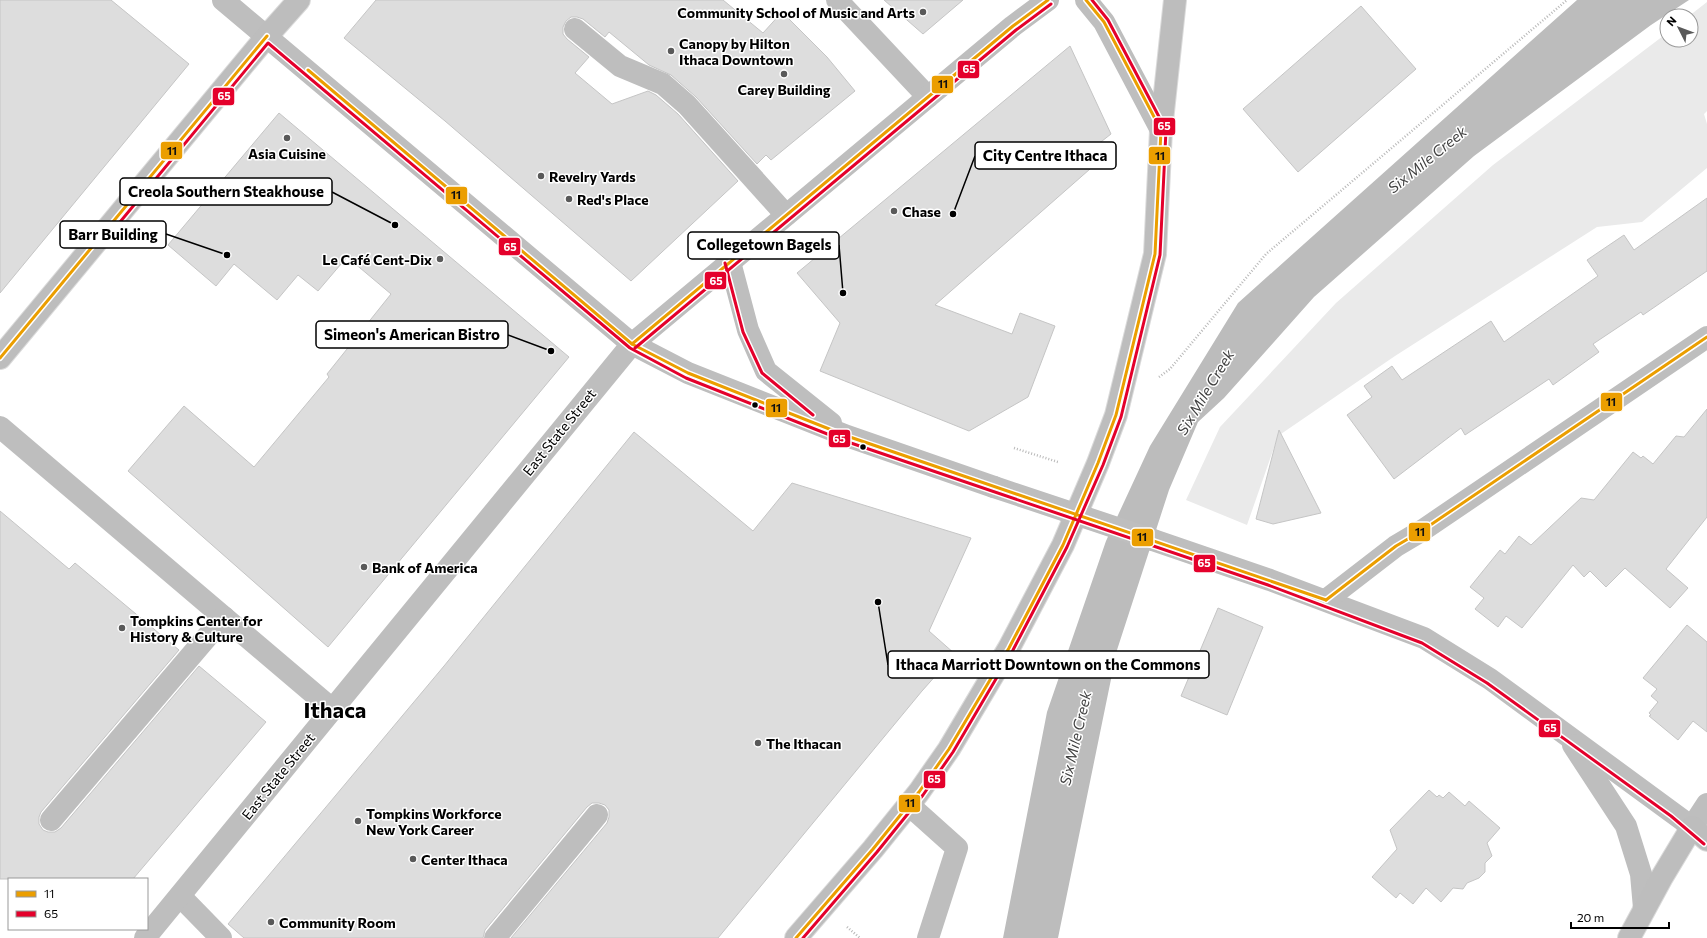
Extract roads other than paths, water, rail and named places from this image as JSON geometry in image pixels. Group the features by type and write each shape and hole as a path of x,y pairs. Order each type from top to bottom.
{"main road":[{"path":"0,358 267,36 299,0"},
{"path":"796,938 909,805 949,749 1009,648 1063,545 1100,456 1116,415 1155,254 1161,130 1175,0"},
{"path":"1629,938 1644,908 1700,834"}],"street":[{"path":"223,0 632,344 688,372 847,436 1270,580 1424,638 1490,679 1700,834 1707,804"},
{"path":"837,0 928,97"},
{"name":"East State Street","path":"145,938 632,344 928,97 1048,0"},
{"path":"1086,0 1104,22 1161,130"},
{"path":"574,29 620,66 663,84 687,105 786,215"},
{"path":"730,262 748,330 766,371 847,436"},
{"path":"1326,600 1396,546 1429,526 1707,337"},
{"path":"0,427 332,709"},
{"path":"51,820 224,617"},
{"path":"1565,733 1626,826 1641,874 1644,908"},
{"path":"909,805 957,848 928,938"},
{"path":"495,938 597,814"},
{"path":"180,896 221,938"}],"water":[{"name":"Six Mile Creek","path":"1577,0 1689,0 1677,8 1659,8 1659,20 1474,156 1314,297 1224,398 1198,422 1169,490 1117,650 1058,938 1003,938 1047,712 1106,541 1150,446 1238,303"}],"place":[{"name":"Community School of Music and Arts","path":"923,12"},
{"name":"Canopy by Hilton Ithaca Downtown","path":"671,51"},
{"name":"Carey Building","path":"784,74"},
{"name":"Asia Cuisine","path":"287,138"},
{"name":"Revelry Yards","path":"541,176"},
{"name":"Red's Place","path":"569,199"},
{"name":"Chase","path":"894,211"},
{"name":"City Centre Ithaca","path":"953,214"},
{"name":"Creola Southern Steakhouse","path":"395,225"},
{"name":"Barr Building","path":"227,255"},
{"name":"Le Café Cent-Dix","path":"440,259"},
{"name":"Collegetown Bagels","path":"843,293"},
{"name":"Simeon's American Bistro","path":"551,351"},
{"name":"Bank of America","path":"364,567"},
{"name":"Ithaca Marriott Downtown on the Commons","path":"878,602"},
{"name":"Tompkins Center for History & Culture","path":"122,628"},
{"name":"The Ithacan","path":"758,743"},
{"name":"Tompkins Workforce New York Career","path":"358,821"},
{"name":"Center Ithaca","path":"413,859"},
{"name":"Community Room","path":"271,922"}],"district":[{"name":"Ithaca","path":"335,709"}]}
